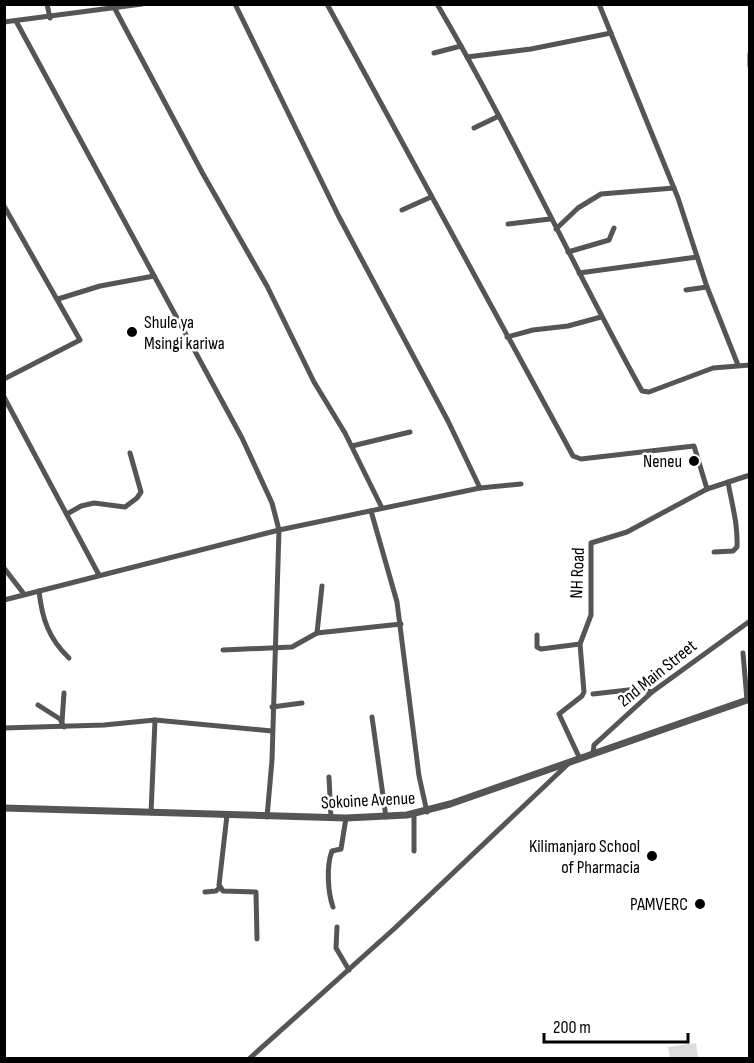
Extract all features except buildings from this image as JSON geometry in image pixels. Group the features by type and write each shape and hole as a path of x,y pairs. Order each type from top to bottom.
{"street":[{"path":"47,4 50,18"},
{"path":"4,22 50,18 142,4"},
{"path":"235,4 338,215 448,421 480,488"},
{"path":"327,4 573,456 580,459 694,446 707,489"},
{"path":"437,4 499,116 550,219 644,393 713,368 750,365"},
{"path":"599,4 674,188 707,287 738,365"},
{"path":"115,9 203,174 271,293 314,382 352,446 382,508"},
{"path":"16,21 242,438 272,503 279,530 267,817"},
{"path":"467,57 611,33"},
{"path":"434,53 461,46"},
{"path":"750,54 750,66"},
{"path":"474,128 499,116"},
{"path":"556,229 578,208 601,194 674,188"},
{"path":"402,210 431,197"},
{"path":"4,379 80,342 58,299 5,208"},
{"path":"508,225 550,219"},
{"path":"568,252 609,240 614,228"},
{"path":"579,273 697,257"},
{"path":"58,299 100,286 154,276"},
{"path":"686,290 707,287"},
{"path":"507,337 602,317"},
{"path":"4,397 99,574"},
{"path":"352,446 410,432"},
{"path":"67,514 81,506 94,503 125,507 137,498 141,492 130,453"},
{"name":"NH Road","path":"580,759 559,714 584,692 580,644 591,615 589,546 592,541 627,532 707,489 750,474"},
{"path":"714,552 733,551 737,547 736,514 731,505 728,482"},
{"path":"4,600 279,530 480,488 521,484"},
{"path":"371,511 395,591 419,776 427,812"},
{"path":"4,568 24,594"},
{"path":"317,633 322,586"},
{"path":"39,591 44,622 50,635 69,658"},
{"name":"2nd Main Street","path":"593,754 594,745 652,692 750,621"},
{"path":"223,650 292,647 317,633 401,624"},
{"path":"537,635 537,647 541,649 580,644"},
{"path":"743,652 748,700"},
{"path":"593,694 637,689 652,692"},
{"path":"63,724 64,693"},
{"name":"Sokoine Avenue","path":"4,807 267,817 346,818 414,814 427,812 568,764 748,700"},
{"path":"272,707 302,703"},
{"path":"38,705 63,724"},
{"path":"372,717 386,817"},
{"path":"4,728 155,720 272,731"},
{"path":"151,813 155,720"},
{"path":"250,1059 349,970 568,764"},
{"path":"329,777 331,818"},
{"path":"414,814 414,851"},
{"path":"205,892 216,891 220,887 220,858 227,815"},
{"path":"333,907 330,895 329,857 332,851 341,849 346,818"},
{"path":"220,887 224,891 256,892 258,939"},
{"path":"337,927 336,948 349,970"}],"shaded area":[{"path":"696,1043 698,1058 670,1058 668,1047"}],"place":[{"name":"Shule ya Msingi kariwa","path":"132,332"},
{"name":"Neneu","path":"694,461"},
{"name":"Kilimanjaro School of Pharmacia","path":"652,856"},
{"name":"PAMVERC","path":"700,904"}]}
